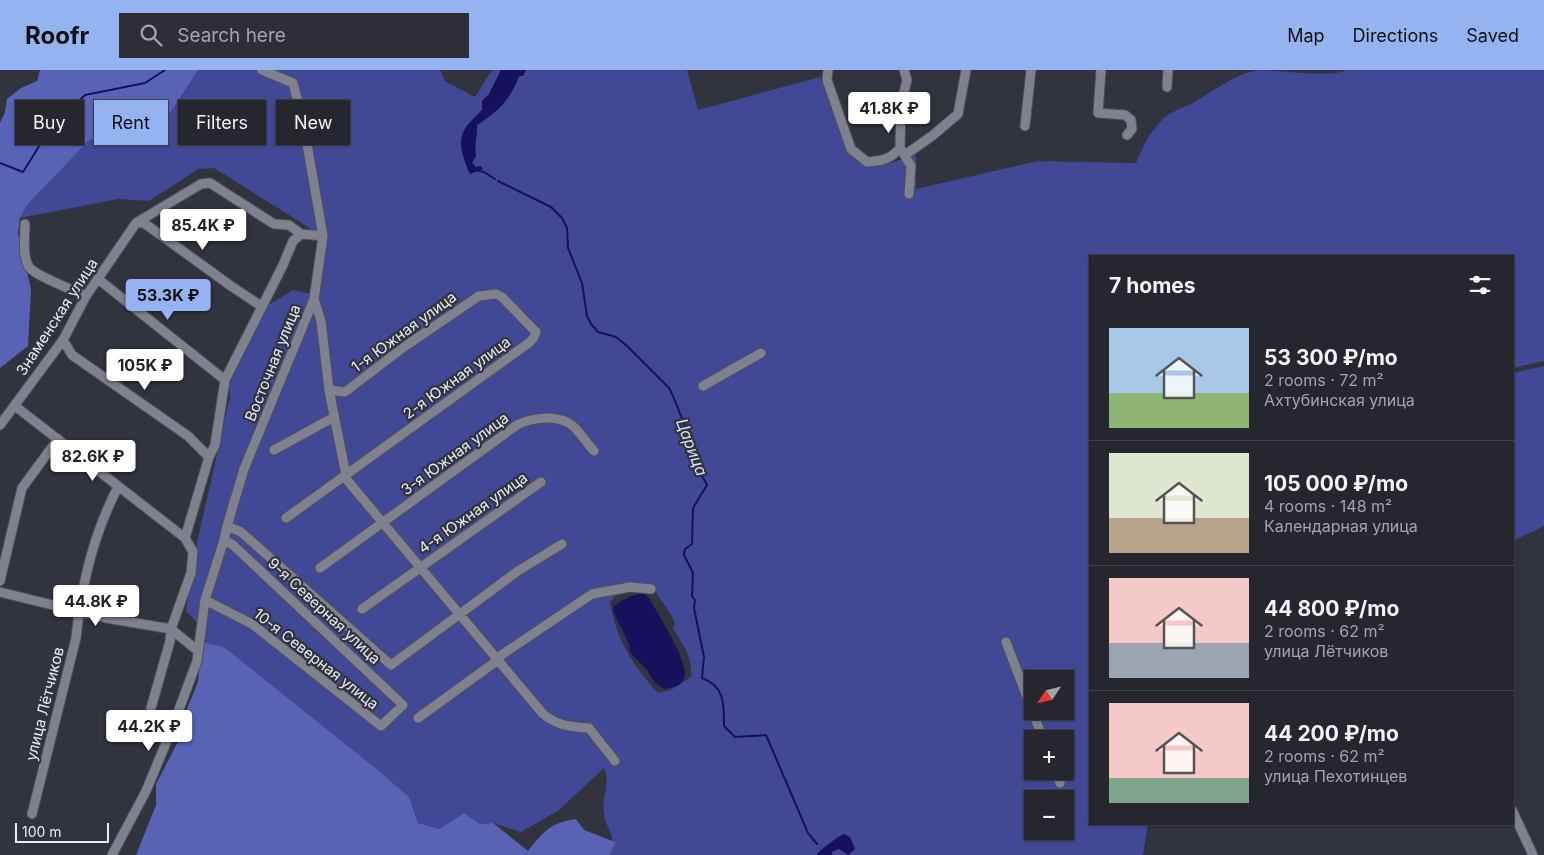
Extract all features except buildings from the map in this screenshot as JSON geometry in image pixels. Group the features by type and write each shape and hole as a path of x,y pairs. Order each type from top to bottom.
{"street":[{"name":"Восточная улица","path":"112,855 146,791 197,661 205,600 244,469 314,299 323,236 306,136 293,83 262,70"},
{"path":"828,70 827,80 851,148 867,162 881,161 932,136 958,114 966,70"},
{"path":"904,70 907,80 901,104 902,151 911,166 909,194"},
{"path":"1025,126 1031,70"},
{"path":"1101,70 1098,113 1126,115 1131,120 1132,129 1127,136"},
{"path":"1167,87 1168,70"},
{"path":"136,223 201,184 210,183 274,224 289,225 301,234 323,236"},
{"path":"136,223 144,223 261,306"},
{"name":"Знаменская улица","path":"0,425 63,340 86,296 136,223"},
{"path":"25,224 25,254 29,268 86,296"},
{"path":"186,538 209,457 215,445 225,380 283,265 292,241 301,234"},
{"path":"98,279 225,380"},
{"name":"1-я Южная улица","path":"329,390 345,392 460,307 479,296 496,294"},
{"name":"2-я Южная улица","path":"346,476 534,337 536,332 524,317 496,294"},
{"path":"314,299 320,321 329,390 347,480 543,714 554,723 571,727 589,728 614,761"},
{"path":"63,340 72,355 188,436 209,457"},
{"path":"703,386 761,354"},
{"path":"15,406 186,538 193,552 191,573 171,629 170,641 151,708"},
{"path":"274,450 334,416"},
{"name":"3-я Южная улица","path":"320,568 518,424 528,419 561,420 573,426 594,451"},
{"path":"0,581 22,488 58,439"},
{"path":"286,518 346,476"},
{"name":"4-я Южная улица","path":"362,609 541,482"},
{"name":"улица Лётчиков","path":"32,814 76,638 79,610 105,512 118,487"},
{"path":"226,526 241,532 391,666 518,571 562,544"},
{"name":"9-я Северная улица","path":"224,540 233,545 403,705"},
{"path":"418,718 498,660 500,656 592,594 630,587 651,589"},
{"path":"0,592 106,618 171,629 198,651"},
{"name":"10-я Северная улица","path":"205,600 252,624 381,726 403,705"},
{"path":"1006,642 1040,730"},
{"path":"1514,814 1534,855"}],"shaded area":[{"path":"40,70 198,70 168,116 168,100 94,100 94,138 88,141 27,205 20,218 18,233 31,289 28,346 0,368 0,123 5,112 7,99 21,88 37,81"},
{"path":"52,70 440,70 445,81 475,97 492,70 501,70 489,94 482,101 482,110 477,125 502,105 512,92 519,76 523,76 526,70 687,70 698,110 820,77 847,148 866,167 887,164 916,155 916,189 1038,161 1136,163 1151,133 1167,116 1232,79 1259,70 1318,74 1346,70 1544,70 1544,361 1514,368 1514,255 1089,255 1089,825 1148,825 1143,855 610,855 612,837 605,820 603,808 607,779 604,768 559,810 521,832 493,823 480,824 464,813 439,829 418,823 409,797 224,647 202,642 198,623 186,611 194,556 230,397 229,385 266,306 293,290 316,295 322,243 308,227 214,168 198,169 149,201 118,199 20,218 24,210 0,209 0,138 15,118 15,145 84,145 84,100 29,100","holes":["477,125 476,156 472,163 476,167 483,168 470,174 465,161","654,587 675,623 673,628 690,662 691,677 671,690 658,693 633,662 621,640 610,602 618,593"]},
{"path":"501,70 526,70 523,76 519,76 512,92 502,105 477,125 476,156 472,163 476,167 481,166 483,169 470,174 462,150 462,137 467,126 482,110 482,101 489,94"},
{"path":"1544,366 1544,526 1514,541 1514,373"},
{"path":"643,593 649,598 681,657 685,675 678,686 664,689 655,683 647,670 630,652 629,644 613,611 614,606 621,601"},
{"path":"202,642 224,647 378,770 409,797 418,823 439,829 464,813 480,824 493,823 528,851 548,829 560,823 576,819 584,830 615,842 610,855 136,855 156,805 156,784 182,734 180,726 198,682"},
{"path":"844,834 850,837 855,849 848,855 839,849 832,852 832,855 816,855 833,840"}],"waterway":[{"path":"0,163 23,172 51,127 85,95 145,83 165,70"},
{"name":"Царица","path":"474,170 484,172 495,179"},
{"name":"Царица","path":"498,181 551,207 562,218 567,228 568,248 582,283 587,316 591,324 598,332 616,337 627,346 669,388 673,396 695,451 697,467 707,485 693,508 692,544 685,549 684,555 693,573 692,596 695,600 694,608 704,657 702,678 710,681 719,691 722,697 724,726 735,737 766,735 808,833 817,844"}]}
